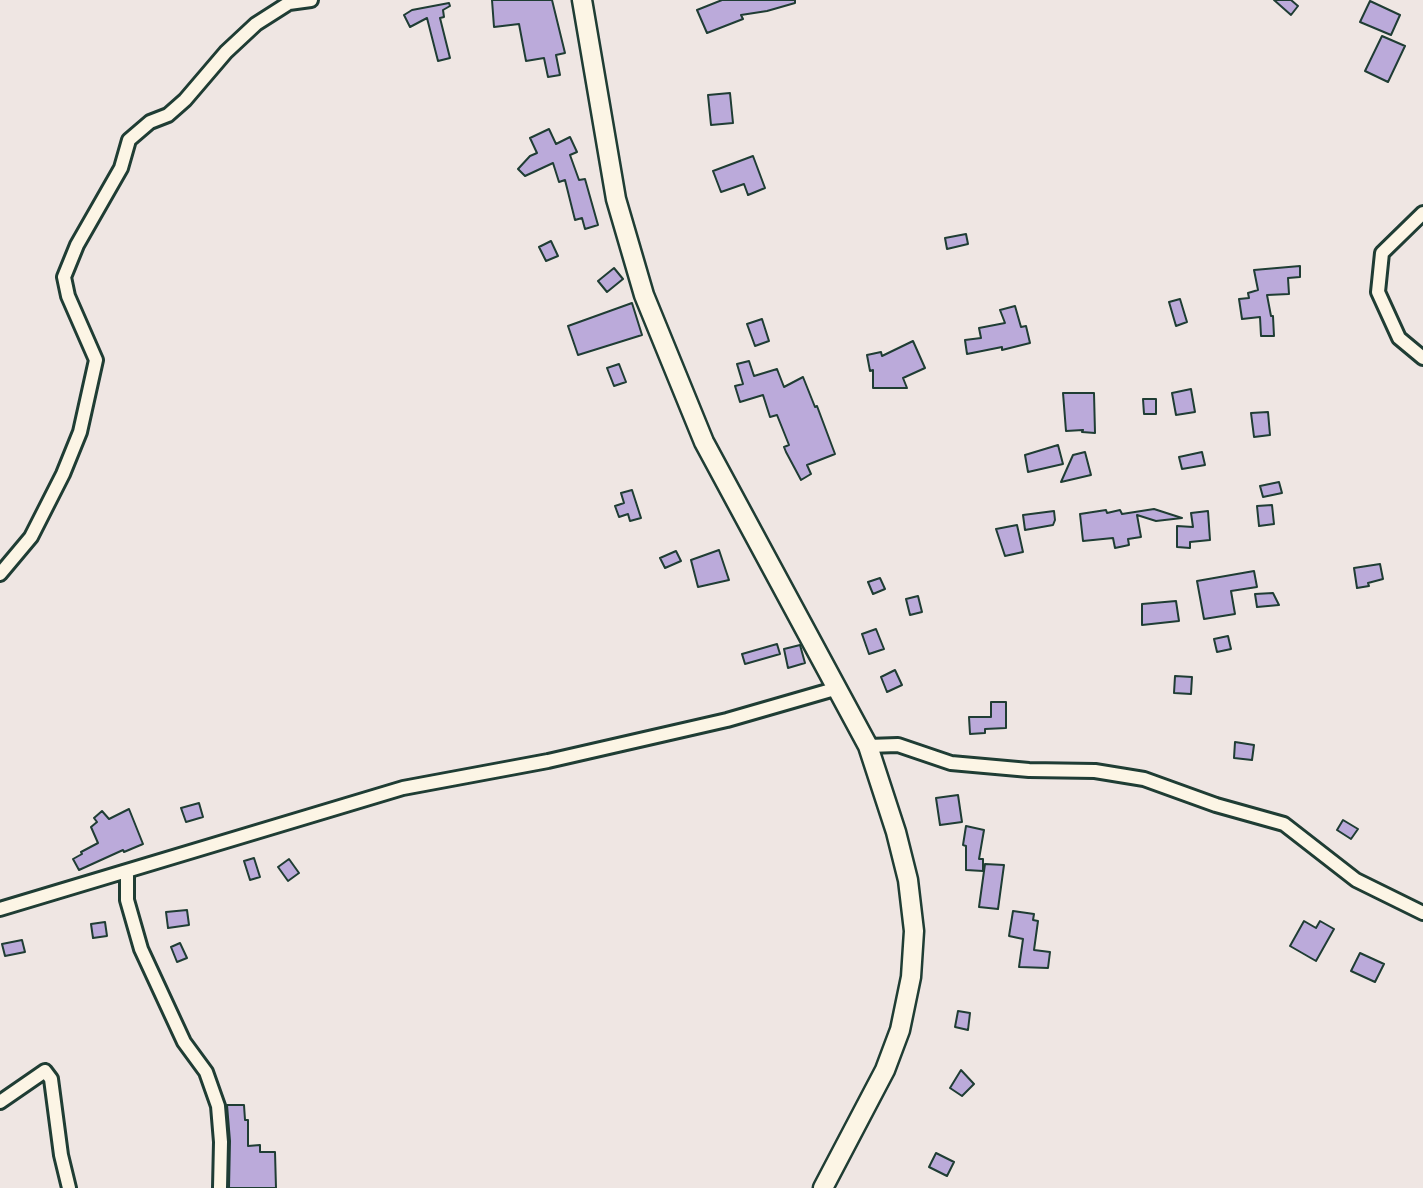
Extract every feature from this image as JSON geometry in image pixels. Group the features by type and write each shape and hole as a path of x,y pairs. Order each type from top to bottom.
{"main road":[{"path":"582,0 616,199 644,295 704,442 868,746 896,832 908,880 914,931 911,977 900,1030 885,1070 823,1188"}],"street":[{"path":"0,574 31,537 63,474 80,432 96,360 68,296 65,277 77,245 116,178 129,139 150,122 168,115 185,100 226,52 256,24 289,2 311,0"},
{"path":"1423,213 1382,253 1378,292 1399,338 1423,358"},
{"path":"0,909 403,788 548,761 676,732 838,688"},
{"path":"868,746 898,745 951,763 1029,770 1095,771 1144,779 1216,805 1284,824 1356,880 1423,913"},
{"path":"127,872 127,900 141,949 184,1042 206,1072 218,1107 222,1164 220,1188"},
{"path":"0,1102 45,1071 51,1079 61,1155 69,1188"}],"building":[{"path":"492,0 552,0 565,53 556,55 560,75 548,77 544,58 526,61 519,24 494,27"},
{"path":"722,0 795,0 795,3 741,15 743,19 707,33 697,10"},
{"path":"1274,0 1291,0 1298,6 1291,15"},
{"path":"1370,1 1400,15 1391,35 1360,22"},
{"path":"449,3 450,6 443,10 444,17 440,18 450,58 438,61 427,18 410,27 404,15 412,10"},
{"path":"1382,36 1405,46 1388,82 1365,71"},
{"path":"730,93 733,123 711,125 708,95"},
{"path":"549,129 556,144 570,137 577,152 570,155 579,180 585,179 598,225 585,229 582,218 575,220 565,180 559,182 553,163 525,176 518,169 530,156 537,153 530,138"},
{"path":"753,156 765,188 748,195 744,184 721,192 713,171"},
{"path":"966,234 968,244 947,249 945,238"},
{"path":"551,241 558,256 546,261 539,247"},
{"path":"1300,266 1300,277 1288,278 1289,294 1267,295 1273,316 1274,336 1261,336 1260,317 1242,319 1239,299 1249,298 1248,293 1258,290 1254,270"},
{"path":"614,268 623,279 607,292 598,281"},
{"path":"1180,299 1187,322 1176,326 1169,302"},
{"path":"632,303 642,335 578,355 568,326"},
{"path":"1015,306 1021,327 1026,326 1030,343 967,354 965,340 981,338 979,328 1005,323 1000,310"},
{"path":"762,319 769,341 755,346 747,324"},
{"path":"913,341 925,368 903,378 907,388 873,388 873,370 870,371 867,355 881,352 882,356"},
{"path":"749,361 754,376 777,369 784,387 803,377 815,407 817,406 835,454 807,465 811,474 801,480 784,447 789,445 777,415 770,417 763,395 740,402 735,386 743,384 737,364"},
{"path":"619,364 626,382 614,386 607,368"},
{"path":"1191,389 1195,412 1176,415 1172,393"},
{"path":"1063,393 1094,393 1095,433 1082,432 1083,430 1066,431"},
{"path":"1143,399 1156,399 1156,414 1144,414"},
{"path":"1268,412 1270,435 1254,437 1251,413"},
{"path":"1058,445 1063,464 1028,472 1025,455"},
{"path":"1085,452 1091,475 1061,482 1073,455"},
{"path":"1202,452 1205,465 1182,469 1179,457"},
{"path":"1279,482 1282,493 1263,497 1260,486"},
{"path":"632,490 641,518 630,521 628,514 619,517 615,506 624,503 621,493"},
{"path":"1272,505 1274,524 1259,526 1257,506"},
{"path":"1154,509 1182,518 1156,521 1137,515 1141,537 1128,539 1129,545 1115,548 1113,538 1083,541 1080,514 1120,510 1122,514"},
{"path":"1054,511 1053,525 1025,530 1023,515"},
{"path":"1208,511 1210,540 1190,542 1190,548 1177,547 1177,526 1193,527 1191,513"},
{"path":"1017,525 1023,552 1005,556 996,529"},
{"path":"719,550 729,580 698,587 691,560"},
{"path":"676,551 681,561 665,568 660,558"},
{"path":"1380,564 1383,579 1357,588 1354,568"},
{"path":"1254,571 1257,587 1231,591 1235,614 1204,619 1197,581"},
{"path":"880,578 885,589 873,594 868,582"},
{"path":"1273,593 1279,605 1257,607 1255,594"},
{"path":"918,596 922,612 910,615 906,599"},
{"path":"1176,601 1179,621 1142,625 1142,604"},
{"path":"876,629 884,649 869,654 862,634"},
{"path":"1228,636 1231,649 1217,652 1214,639"},
{"path":"777,644 780,654 745,664 742,654"},
{"path":"800,645 805,663 788,668 784,649"},
{"path":"895,670 902,685 887,692 881,677"},
{"path":"1175,676 1192,677 1191,694 1174,693"},
{"path":"991,702 1006,702 1006,728 985,729 985,733 970,734 969,717 991,717"},
{"path":"1235,742 1254,745 1252,760 1234,758"},
{"path":"958,795 962,822 940,825 936,798"},
{"path":"199,803 203,817 186,822 181,808"},
{"path":"129,809 143,844 79,870 73,859 98,843 91,827 97,822 94,818 102,811 109,819"},
{"path":"1343,820 1358,829 1351,839 1337,830"},
{"path":"966,826 984,830 979,859 983,859 983,871 966,870 966,846 963,845"},
{"path":"254,858 260,877 250,880 244,861"},
{"path":"289,859 299,873 288,881 278,867"},
{"path":"985,864 1004,865 998,909 979,907"},
{"path":"187,910 189,925 168,928 166,912"},
{"path":"1013,911 1034,914 1033,920 1038,921 1034,950 1050,952 1048,968 1019,967 1023,939 1009,936"},
{"path":"1304,921 1316,928 1320,921 1334,929 1316,961 1290,946"},
{"path":"105,922 107,936 93,938 91,924"},
{"path":"22,940 25,952 5,956 2,944"},
{"path":"180,943 187,958 177,962 171,947"},
{"path":"1360,953 1384,964 1375,982 1351,971"},
{"path":"958,1011 970,1013 968,1030 955,1027"},
{"path":"961,1070 974,1084 962,1096 950,1088"},
{"path":"227,1105 244,1105 245,1120 248,1120 248,1146 260,1145 260,1152 275,1152 276,1188 229,1188 230,1141"},
{"path":"936,1153 954,1162 947,1176 929,1167"}]}
